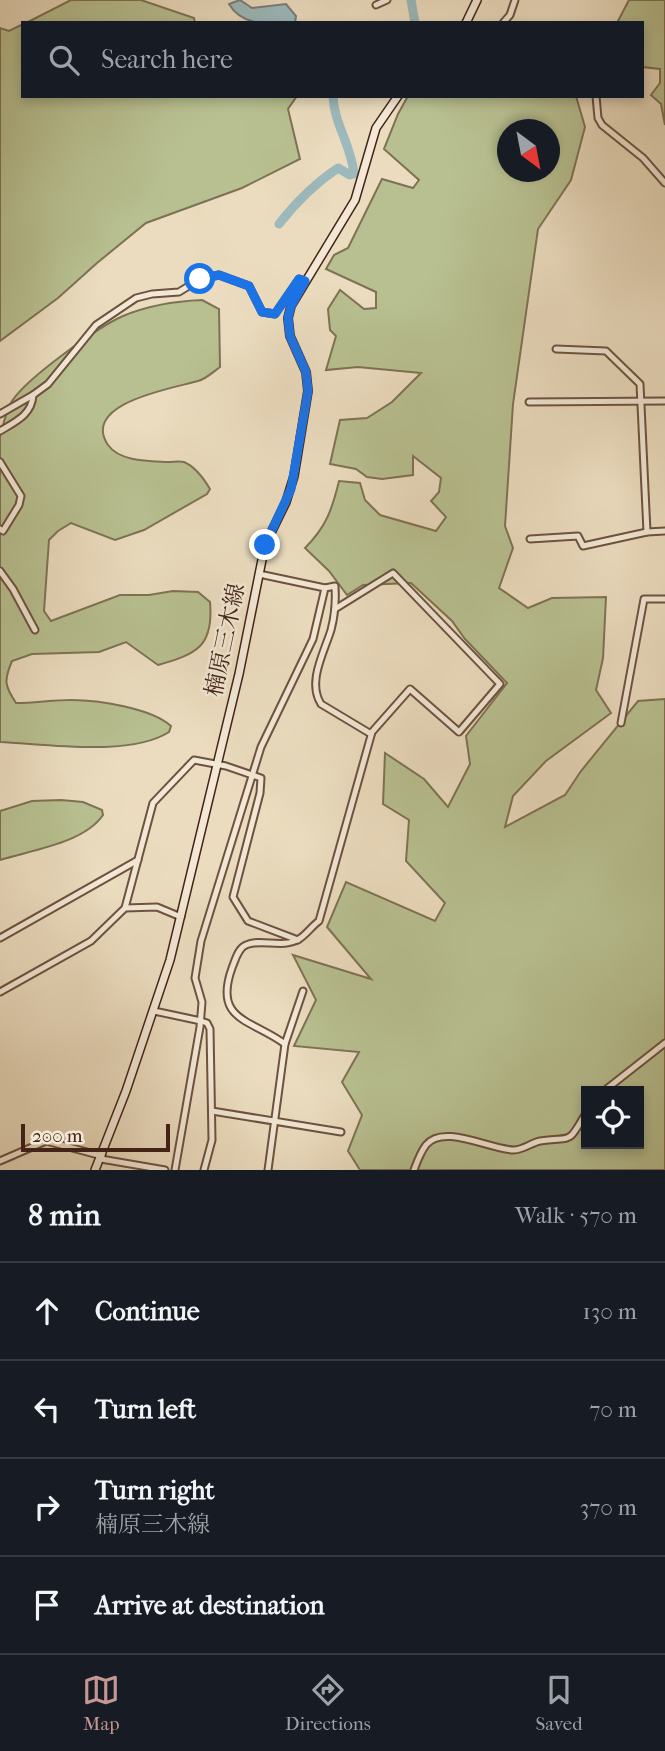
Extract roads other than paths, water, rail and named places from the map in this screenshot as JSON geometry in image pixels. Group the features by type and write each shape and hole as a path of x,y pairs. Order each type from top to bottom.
{"main road":[{"path":"467,21 477,0"},
{"name":"楠原三木線","path":"95,1170 154,1011 181,917 218,764 265,545 291,489 308,391 306,372 290,336 288,318 291,306 355,200 376,128 397,98"}],"street":[{"path":"376,5 387,0"},
{"path":"506,21 515,0"},
{"path":"596,98 598,118 602,125 643,158 665,183"},
{"path":"0,414 33,395 64,367 96,325 136,298 178,292 200,279 219,275 249,286 262,312 275,314 299,279 305,281"},
{"path":"556,349 606,351 640,384 647,532"},
{"path":"0,431 23,417 33,405 33,395"},
{"path":"529,402 665,401"},
{"path":"0,462 21,496 19,505 3,531 0,529"},
{"path":"530,539 578,536 583,546 647,532 665,531"},
{"path":"0,571 36,630"},
{"path":"285,1044 235,1015 227,1004 231,972 242,947 248,944 298,940 319,921 371,734 410,689 459,732 500,684 393,573 335,609"},
{"path":"259,574 325,588 335,586 335,609 318,671 315,695 320,704 371,734"},
{"path":"175,1170 201,1021 202,1002 195,978 201,941 271,722 313,639 325,588"},
{"path":"621,723 644,599 665,598"},
{"path":"0,992 91,941 125,908 153,803 194,760 218,764 261,778 260,793 233,897 248,921 298,940"},
{"path":"0,938 138,860"},
{"path":"125,908 156,906 181,917"},
{"path":"268,1170 285,1044 303,991"},
{"path":"154,1011 201,1021 207,1023 210,1029 212,1140 204,1170"},
{"path":"610,1086 665,1042"},
{"path":"212,1111 341,1132"},
{"path":"414,1170 427,1144 435,1138 457,1137 516,1150 537,1141 564,1140 572,1136 581,1121"},
{"path":"0,1161 46,1140 101,1157 165,1170"}],"water":[{"path":"240,0 252,8 286,4 296,16 295,21 250,21 235,12 229,4"}],"waterway":[{"path":"411,0 415,21"},
{"path":"279,224 306,193 338,168 350,175 354,174 333,98"}]}
